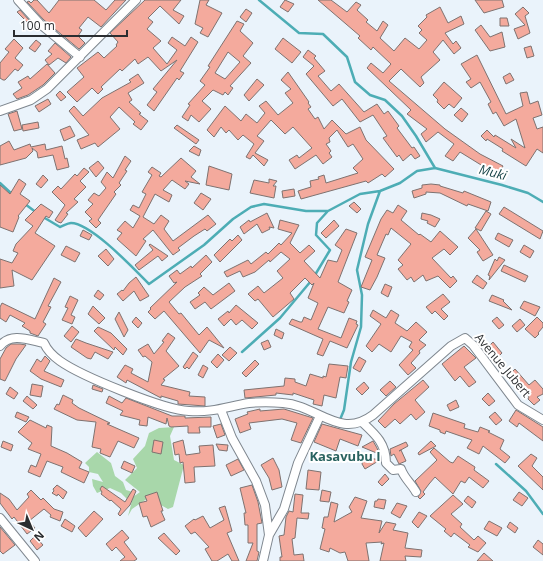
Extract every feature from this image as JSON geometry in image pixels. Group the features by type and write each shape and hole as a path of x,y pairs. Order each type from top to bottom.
{"street":[{"path":"18,0 40,24 80,57"},
{"path":"0,111 13,107 47,89 136,0"},
{"path":"0,346 12,338 44,343 46,348 60,361 77,371 163,406 189,411 222,410 250,403 284,403 303,406 320,416 352,425 363,423 379,437 386,452 386,463 393,470 401,469 404,477 411,482 416,492"},
{"name":"Avenue Jubert","path":"363,423 451,346 465,338 473,345 518,405 543,420"},
{"path":"222,410 232,438 256,481 265,505 269,535"},
{"path":"263,561 269,535 284,509 298,463 320,416"},
{"path":"0,518 35,561"}],"green space":[{"path":"174,427 170,436 174,460 184,465 173,507 168,509 159,504 157,492 132,509 128,516 133,497 140,492 125,480 137,468 133,459 145,446 149,433 159,428"},
{"path":"97,452 111,463 115,476 123,482 126,490 133,492 127,499 121,493 110,488 97,493 93,486 92,479 103,482 98,474 89,472 89,467 85,463"}],"building":[{"path":"34,0 37,0 49,13 59,0 94,0 106,10 115,0 126,0 101,27 88,17 79,28 82,30 78,36 85,43 79,49 44,20 27,2 29,1 31,3"},
{"path":"145,0 181,0 173,10 184,16 179,24 160,6 148,18 153,22 147,29 161,41 153,48 167,64 177,50 168,43 172,37 185,46 191,37 198,42 180,71 184,73 179,80 177,78 154,111 147,105 157,92 153,89 177,60 161,71 148,57 138,64 135,59 122,71 120,69 101,87 103,89 98,94 92,88 77,102 67,92 84,77 77,68 98,52 104,58 117,46 116,45 118,42 110,33"},
{"path":"200,0 209,0 206,5 222,13 208,37 200,33 203,28 195,24"},
{"path":"285,0 294,4 288,12 280,7"},
{"path":"318,0 331,0 347,12 356,2 361,5 357,10 368,20 366,22 377,31 383,21 388,25 380,38 394,51 405,38 419,49 427,40 419,33 422,30 418,26 427,17 426,15 440,7 448,23 461,16 464,24 445,33 453,44 456,41 461,48 454,54 443,40 433,52 440,60 421,77 424,83 420,87 401,69 389,81 445,129 480,154 503,166 499,173 492,169 489,174 484,171 486,168 460,152 453,161 445,156 454,144 438,132 426,142 421,134 427,129 407,114 411,110 367,68 371,63 383,73 391,64 373,47 371,50 358,38 360,36"},
{"path":"475,0 502,0 504,7 484,13"},
{"path":"523,7 529,13 525,16 530,33 518,39 514,29 525,25 515,14"},
{"path":"246,9 252,13 246,22 240,17"},
{"path":"20,10 29,20 27,22 17,12"},
{"path":"500,18 507,18 509,26 500,26"},
{"path":"237,21 244,24 240,31 253,43 243,56 251,63 230,86 233,88 228,95 225,92 223,95 213,90 202,101 211,109 199,122 191,115 188,121 182,117 190,105 188,104 205,85 200,81 210,67 208,66","holes":["228,52 240,62 225,79 215,73"]},
{"path":"481,25 490,37 502,32 505,47 490,51 475,30"},
{"path":"283,38 301,52 292,63 275,49"},
{"path":"14,39 23,48 15,58 23,65 18,71 15,69 5,80 3,80 0,78 0,63 9,52 5,49"},
{"path":"36,40 41,44 35,52 29,48"},
{"path":"55,43 71,57 66,63 58,58 49,65 45,60 52,54 48,51"},
{"path":"531,46 534,56 527,58 524,48"},
{"path":"308,50 316,56 314,58 325,71 318,76 331,91 339,84 364,112 377,104 384,114 388,111 399,126 397,128 420,156 415,159 411,154 403,161 399,155 397,157 383,138 387,136 373,115 360,122 342,99 333,106 306,74 314,66 303,57"},
{"path":"477,55 506,114 523,106 520,93 527,92 530,104 538,101 542,115 533,118 537,129 543,127 543,153 537,149 526,166 502,151 503,149 487,139 486,141 481,136 487,130 494,137 495,135 516,148 511,139 525,148 516,119 504,126 496,112 493,114 488,104 491,102 480,82 471,88 466,82 471,79 461,64"},
{"path":"47,64 55,73 43,85 28,95 17,99 13,94 22,88 18,82 28,76 30,79"},
{"path":"288,72 309,102 308,103 311,107 308,109 315,119 318,117 324,129 332,120 346,134 360,127 366,140 394,169 385,177 382,174 368,183 366,181 301,199 298,191 311,187 310,181 319,179 318,177 324,175 326,183 358,173 353,168 363,159 353,144 348,147 337,130 329,138 330,142 326,144 331,151 329,153 332,157 323,164 316,155 295,169 289,160 297,155 299,158 312,148 293,127 285,134 271,120 257,136 264,141 255,153 268,160 264,166 253,155 250,159 246,157 254,144 243,135 238,140 229,130 226,133 221,127 214,137 207,130 225,106 241,121 246,114 257,123 265,113 259,106 266,101 278,115 293,103 285,93 291,89 281,80"},
{"path":"510,73 514,80 506,84 503,77"},
{"path":"138,74 144,83 128,93 132,100 129,102 141,113 139,114 148,121 141,130 133,124 135,122 119,107 110,117 120,129 98,147 95,143 81,149 77,140 89,135 69,111 74,106 83,116 102,98 131,82 129,80"},
{"path":"257,79 264,85 249,101 244,95"},
{"path":"444,82 462,98 454,108 449,104 444,109 433,95"},
{"path":"60,91 66,97 61,101 56,95"},
{"path":"48,99 51,104 39,112 35,106"},
{"path":"461,108 468,114 462,122 454,115"},
{"path":"17,111 22,129 14,131 8,114"},
{"path":"38,122 39,128 23,131 22,125"},
{"path":"177,125 199,140 196,144 174,128"},
{"path":"70,126 75,136 64,141 60,130"},
{"path":"9,141 14,150 30,144 31,147 45,144 46,150 62,146 65,159 67,158 69,167 57,170 53,155 38,158 37,152 32,148 33,151 26,158 0,165 0,146"},
{"path":"194,146 201,150 199,156 189,151"},
{"path":"125,156 131,161 125,170 127,171 119,183 121,185 114,192 116,194 98,220 101,223 96,228 89,221 92,219 85,212 93,204 88,200 94,193 99,196 106,188 101,182 107,172 113,178"},
{"path":"181,158 196,171 191,177 200,184 185,181 189,184 185,189 172,180 163,190 172,195 169,202 155,194 143,217 154,224 161,215 169,221 164,229 173,241 208,215 216,224 207,231 205,229 194,236 178,248 180,250 173,255 153,230 143,239 146,241 136,256 117,239 122,233 117,230 125,221 133,228 140,216 130,210 133,205 139,208 146,194 142,192 152,175 148,172 152,167 161,173 159,176 161,177"},
{"path":"98,161 104,168 96,177 89,168"},
{"path":"209,166 232,174 229,190 206,185"},
{"path":"84,168 89,172 80,181 86,187 74,199 78,202 66,213 68,214 61,223 58,222 55,220 65,205 52,192 58,186 61,189 75,174 77,176"},
{"path":"43,175 48,180 41,188 36,184"},
{"path":"19,179 26,184 20,194 30,201 18,216 19,217 13,232 0,227 0,185 10,194"},
{"path":"269,179 277,181 273,186 276,186 274,198 250,193 254,180 269,183"},
{"path":"422,185 440,185 463,193 464,191 491,202 488,211 468,204 467,206 440,193 426,192 426,194 414,198 412,191 422,188"},
{"path":"294,189 295,196 283,198 282,191"},
{"path":"201,193 211,199 203,210 194,203"},
{"path":"354,202 361,209 357,213 349,206"},
{"path":"41,204 53,212 49,218 46,216 35,233 55,246 32,280 12,270 14,286 0,288 0,259 12,263 18,253 13,251 16,244 33,226 25,220"},
{"path":"398,205 407,211 401,220 419,235 420,234 431,242 440,231 458,247 450,255 444,249 432,258 451,278 453,276 457,281 450,288 438,276 426,281 423,275 414,282 411,277 407,280 398,269 403,265 398,260 411,244 391,228 388,235 386,234 377,255 385,258 377,277 370,290 361,287 372,260 365,257 381,219 387,210 393,213"},
{"path":"504,207 543,231 540,239 499,214"},
{"path":"486,211 491,214 481,231 475,228"},
{"path":"267,213 274,228 269,227 270,229 262,233 257,224 244,234 240,227 249,220 250,222"},
{"path":"422,213 440,219 435,227 427,223 428,221 421,219"},
{"path":"280,220 299,225 290,243 300,253 309,245 315,251 304,261 320,278 328,260 337,262 342,250 335,245 346,229 357,233 338,282 352,290 347,301 349,302 344,313 328,307 318,329 341,338 349,318 357,321 356,324 358,325 347,348 330,341 323,356 317,354 323,339 289,324 292,319 302,322 304,317 311,320 318,303 308,298 314,283 312,285 305,278 290,293 294,299 273,317 258,299 255,301 248,294 258,286 264,293 283,278 277,271 290,259 281,252 270,262 269,260 255,272 243,277 240,271 227,277 224,272 248,260 251,264 266,252 268,254 279,243 281,245 292,233 278,229"},
{"path":"334,220 339,226 326,238 321,233"},
{"path":"476,229 493,255 483,261 477,252 480,250 468,238"},
{"path":"83,230 92,235 89,240 80,236"},
{"path":"498,233 513,240 509,247 495,239"},
{"path":"238,235 242,240 220,262 214,255 230,239 232,241"},
{"path":"150,244 168,256 162,261 158,256 139,270 135,265 153,250 149,245"},
{"path":"524,245 534,251 530,258 520,252"},
{"path":"66,246 80,253 75,262 61,255"},
{"path":"106,249 114,259 108,266 98,256"},
{"path":"206,255 212,262 200,274 202,276 185,287 169,302 179,314 181,313 199,335 207,327 224,348 209,340 200,353 164,311 155,319 148,312 151,309 150,308 177,282 174,283 169,276 177,270 180,274 191,266 192,268"},
{"path":"499,257 505,260 489,280 490,276 488,275 495,259 497,261"},
{"path":"504,265 528,276 525,282 501,271"},
{"path":"477,275 487,283 483,289 472,282"},
{"path":"136,277 149,296 140,301 134,291 123,301 117,294 122,290 123,291"},
{"path":"54,278 61,282 48,306 51,307 43,322 46,324 38,336 30,333 30,331 22,326 25,323 10,315 6,322 0,318 0,307 2,303 35,319"},
{"path":"229,283 235,291 211,309 205,302 195,309 190,302 200,295 198,293 204,287 213,295"},
{"path":"385,284 392,287 388,297 381,293"},
{"path":"98,290 104,295 100,300 94,296"},
{"path":"443,294 450,302 441,309 448,316 444,320 435,311 432,314 426,307"},
{"path":"492,295 504,300 503,301 512,310 489,301"},
{"path":"70,296 78,300 71,315 75,317 72,324 62,320 68,308 65,307"},
{"path":"524,301 540,307 535,316 520,308"},
{"path":"236,305 258,323 252,329 242,320 236,325 231,319 224,326 218,319 228,311 229,313"},
{"path":"93,306 105,318 99,324 88,314"},
{"path":"373,310 386,318 391,310 399,315 395,323 407,331 416,322 427,332 419,340 426,345 419,351 420,353 411,363 416,368 408,375 399,365 413,350 409,347 412,342 401,336 391,352 379,344 372,352 366,346 381,324 370,316"},
{"path":"119,312 128,330 124,337 115,319"},
{"path":"136,317 142,323 138,328 132,322"},
{"path":"497,317 504,325 499,329 492,321"},
{"path":"537,317 543,323 543,327 535,338 525,329"},
{"path":"520,319 525,325 517,332 512,326"},
{"path":"72,326 79,332 71,342 64,336"},
{"path":"98,327 111,333 127,349 123,355 115,347 114,350 94,331"},
{"path":"276,329 284,333 282,339 274,335"},
{"path":"168,333 175,338 166,351 179,366 163,379 165,380 161,385 190,392 189,396 205,397 205,406 178,404 178,401 161,396 161,398 127,380 126,383 117,377 125,365 133,369 131,373 148,382 152,362 145,356 143,357 138,350 148,344 154,354 164,342 162,341"},
{"path":"76,339 113,352 108,359 95,352 91,359 87,358 71,347"},
{"path":"268,340 271,347 264,350 261,343"},
{"path":"493,342 502,353 495,360 486,349"},
{"path":"11,344 26,345 16,359 5,381 0,379 0,359 6,348"},
{"path":"464,346 476,358 464,367 476,382 469,387 460,376 455,381 442,364"},
{"path":"230,347 237,353 229,361 222,355"},
{"path":"193,352 198,356 189,369 187,367 185,369 183,367"},
{"path":"218,354 224,360 217,368 211,362"},
{"path":"45,356 50,361 44,371 64,380 61,387 41,379 30,371 37,359 41,362"},
{"path":"359,357 366,361 360,372 353,368"},
{"path":"255,360 259,364 246,377 242,373"},
{"path":"329,364 348,366 346,378 340,377 336,398 324,395 322,406 313,404 314,400 293,393 293,395 276,393 276,395 245,398 244,390 284,386 285,378 295,379 295,382 306,386 310,374 323,378 323,376 326,377"},
{"path":"203,365 208,368 203,378 198,375"},
{"path":"515,369 529,385 535,380 543,389 543,394 537,397 540,400 534,405 528,399 529,397 521,386 510,374"},
{"path":"423,380 429,387 415,400 425,412 416,420 411,414 400,424 395,419 385,428 378,421 394,404"},
{"path":"390,381 396,387 386,396 380,390"},
{"path":"364,382 369,388 362,395 356,389"},
{"path":"32,384 43,386 41,397 30,395"},
{"path":"93,385 103,389 102,392 92,389"},
{"path":"10,387 18,393 14,399 6,394"},
{"path":"488,393 495,401 489,406 482,399"},
{"path":"63,395 73,400 72,403 79,408 110,423 107,424 139,438 134,448 118,441 110,457 100,453 101,449 92,447 96,422 77,420 54,409 57,404 59,405"},
{"path":"27,396 37,405 33,409 23,401"},
{"path":"109,396 122,403 126,398 172,416 185,416 185,418 211,417 211,427 199,427 200,433 188,433 188,426 171,427 169,426 167,418 166,424 148,417 147,426 139,425 140,420 120,415 123,411 106,403"},
{"path":"456,400 459,407 450,411 447,405"},
{"path":"260,409 260,411 284,409 313,418 301,443 291,440 297,423 282,419 249,423 251,429 240,433 235,419 248,414 247,412"},
{"path":"516,410 543,427 543,441 519,423 517,427 509,421"},
{"path":"17,412 29,417 26,422 15,417"},
{"path":"495,412 502,420 496,425 489,417"},
{"path":"433,413 465,424 464,428 478,432 480,427 490,431 488,432 504,440 500,449 510,457 505,463 483,446 479,454 467,448 472,440 446,431 445,434 440,432 440,430 429,426"},
{"path":"30,420 46,428 47,425 52,427 51,446 82,462 79,468 89,472 84,483 61,472 63,467 47,461 40,477 28,472 31,465 36,467 41,454 28,449 32,443 18,432"},
{"path":"221,424 225,435 217,438 213,426"},
{"path":"322,424 362,435 358,446 340,439 336,451 314,442"},
{"path":"154,440 163,442 161,454 152,452"},
{"path":"183,440 186,455 200,453 199,446 213,445 215,466 194,467 195,482 185,483 183,462 180,463 179,454 175,455 173,443"},
{"path":"3,441 13,445 11,451 1,447"},
{"path":"373,441 377,448 379,454 362,447"},
{"path":"431,441 436,446 419,455 418,453"},
{"path":"406,442 408,446 399,451 401,450 406,461 399,464 394,454 391,456 390,449"},
{"path":"216,444 228,445 227,451 219,450"},
{"path":"434,448 453,463 458,456 475,467 474,470 489,481 483,488 469,477 465,483 461,481 453,494 435,477 423,492 425,494 420,499 418,497 421,491 415,481 437,460 430,452"},
{"path":"531,454 537,458 532,466 543,477 543,490 518,466"},
{"path":"364,457 380,460 365,469 362,464"},
{"path":"273,458 279,470 282,487 272,490 269,478 261,465"},
{"path":"238,459 244,470 231,476 226,465"},
{"path":"124,461 135,466 132,473 121,468"},
{"path":"308,470 321,472 319,490 306,489"},
{"path":"385,474 389,479 382,486 378,482"},
{"path":"57,485 67,492 63,499 58,494 57,496 52,493 54,491 53,489"},
{"path":"252,485 258,502 262,523 257,524 257,551 259,552 257,561 246,561 253,543 248,543 248,525 245,525 244,513 246,513 240,488"},
{"path":"102,486 125,502 133,489 136,491 130,505 120,516 118,514 121,509 101,494 102,492 100,489"},
{"path":"31,490 41,500 43,498 54,509 63,512 60,521 50,517 51,515 44,509 29,521 35,528 27,534 14,517 12,519 0,503 0,493 9,499 17,510 29,497 27,494"},
{"path":"322,490 331,492 329,502 320,501"},
{"path":"157,492 163,511 161,511 165,520 151,527 147,516 143,517 139,503 147,501 145,496"},
{"path":"519,492 528,498 522,506 513,500"},
{"path":"295,494 303,495 301,513 309,513 308,519 297,518 295,538 292,539 294,555 303,554 304,561 280,561 280,557 282,557 279,536 284,535 286,517 289,511 293,512"},
{"path":"453,495 463,504 451,514 462,524 460,527 474,540 478,536 486,543 478,552 468,547 470,545 454,533 451,537 444,531 446,529 430,516"},
{"path":"468,496 476,502 472,508 464,501"},
{"path":"355,497 367,501 361,518 382,521 379,533 386,522 396,524 393,530 408,533 405,548 422,550 421,557 405,556 406,561 380,561 384,543 381,544 382,542 366,543 369,561 348,561 345,552 340,553 330,548 329,552 320,549 325,529 322,528 324,517 328,517 331,502 338,504 334,522 352,512 349,507"},
{"path":"378,499 386,500 384,509 374,507 375,501"},
{"path":"397,503 407,506 400,518 391,513"},
{"path":"225,506 232,531 227,533 239,561 232,561 228,554 217,561 212,561 205,549 209,547 195,532 191,534 185,526 194,519 195,520 203,516 210,528 224,520 219,508"},
{"path":"94,511 103,519 86,537 78,528"},
{"path":"419,512 427,516 418,528 412,522"},
{"path":"65,519 75,526 72,532 61,526"},
{"path":"489,521 502,528 497,536 484,529"},
{"path":"510,522 518,528 515,533 507,527"},
{"path":"0,527 15,545 3,554 0,551"},
{"path":"122,530 129,538 124,542 137,559 134,561 120,561 125,557 116,547 112,551 106,544"},
{"path":"164,533 180,551 176,555 158,538"},
{"path":"35,536 43,545 37,550 30,541"},
{"path":"538,540 543,544 543,555 533,547"},
{"path":"484,553 493,561 477,561"}],"waterway":[{"path":"259,0 299,33 323,34 347,57 355,82 370,95 385,100 402,116 435,168"},
{"name":"Muki","path":"43,217 60,227 71,223 90,230 123,258 149,284 204,245 233,219 251,207 264,204 306,211 328,211 360,194 380,191 400,183 417,171 435,168 528,193 543,202"},
{"path":"0,183 13,195"},
{"path":"339,422 344,410 351,362 361,327 362,295 357,270 368,224 380,191"},
{"path":"25,204 37,213"},
{"path":"315,275 330,250 316,235 317,223 327,212"},
{"path":"242,352 280,318 311,281"},
{"path":"496,464 526,491 543,514"}],"district":[{"name":"Kasavubu I","path":"345,456"}]}
